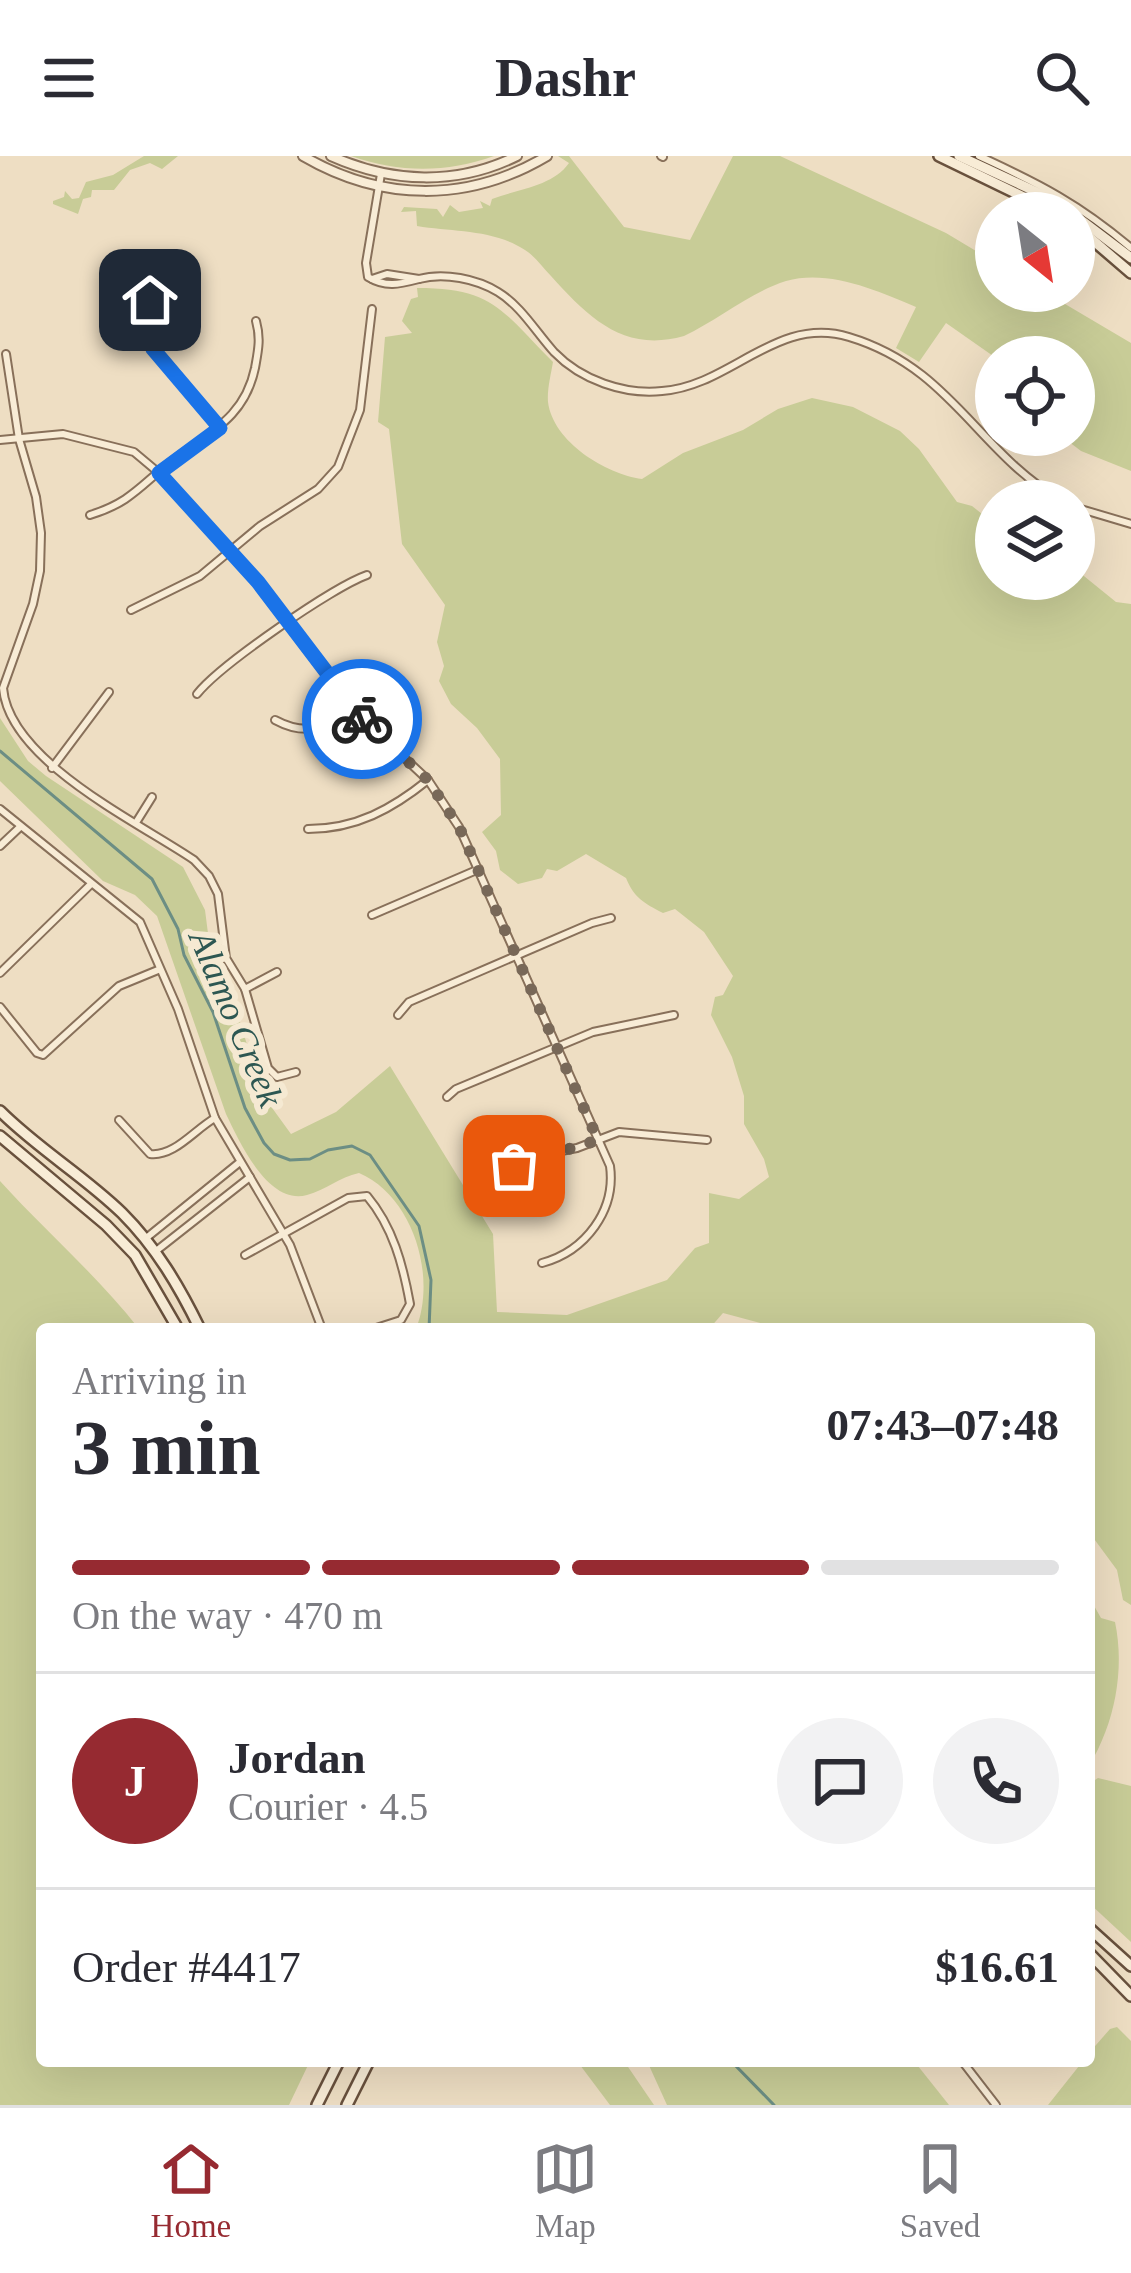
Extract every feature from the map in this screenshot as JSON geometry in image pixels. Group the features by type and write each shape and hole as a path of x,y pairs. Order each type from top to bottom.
{"main road":[{"path":"939,156 1014,192"},
{"path":"959,156 1056,201 1131,258"},
{"path":"1095,242 1131,274"},
{"path":"0,1111 31,1142 120,1211 155,1251 197,1323"},
{"path":"0,1136 106,1225 135,1256 174,1323"},
{"path":"1095,1933 1131,1966"},
{"path":"1095,1959 1131,1996"},
{"path":"317,2105 336,2067"},
{"path":"347,2105 366,2067"}],"street":[{"path":"303,156 352,180 410,192 456,190 512,175 547,156"},
{"path":"331,156 381,174 427,179 454,176 517,156"},
{"path":"980,156 1062,194 1131,248"},
{"path":"381,174 366,263 368,277 386,284 464,279 497,291 569,365 597,381 628,390 668,391 700,382 772,342 799,333 846,336 899,359 938,384 1030,480"},
{"path":"150,300 153,349 220,428"},
{"path":"131,610 200,576 260,526 318,489 338,466 360,410 372,309"},
{"path":"90,515 146,487 242,407 261,339 256,321"},
{"path":"6,354 41,533 40,572 3,688 4,702 28,744 52,768 194,860 209,876 218,894 226,958 245,988 268,1068 277,1077 296,1072"},
{"path":"0,440 63,434 100,441 134,452 159,473 232,551 352,710 428,780 459,827 610,1166 611,1202 590,1234 542,1263"},
{"path":"1095,513 1131,524"},
{"path":"196,694 209,679 287,624 350,581 368,575"},
{"path":"52,768 109,692"},
{"path":"275,720 290,728 319,730 334,724 366,694"},
{"path":"308,829 329,829 380,814 428,780"},
{"path":"137,821 152,797"},
{"path":"0,809 140,922 178,1010 215,1118 284,1233 320,1323"},
{"path":"0,846 20,827"},
{"path":"372,915 479,869"},
{"path":"0,973 90,885"},
{"path":"398,1015 410,1002 611,919"},
{"path":"0,1007 43,1055 119,986 158,970"},
{"path":"245,988 277,972"},
{"path":"447,1097 456,1089 593,1032 674,1015"},
{"path":"119,1120 138,1143 157,1156 215,1118"},
{"path":"502,1175 539,1155 619,1132 707,1140"},
{"path":"145,1239 240,1162"},
{"path":"155,1251 250,1178"},
{"path":"245,1256 348,1198 368,1196 400,1258 410,1304 408,1313 390,1323"},
{"path":"967,2067 996,2105"}],"green space":[{"path":"144,156 178,156 162,169 150,163 130,170 114,190 92,190 78,214 53,204 65,191 72,199 79,198 86,182 113,175"},
{"path":"351,156 494,156 423,169"},
{"path":"558,156 569,156 624,227 690,240 733,156 780,156 946,233 975,250 975,312 1079,312 1131,343 1131,471 1094,456 1095,336 975,336 975,343 946,323 919,362 896,348 916,307 853,284 802,278 773,286 684,336 643,340 594,318 532,255 513,243 417,226 416,211 401,212 404,207 437,209 443,217 450,205 459,212 483,208 480,201 490,206 492,199 535,186 569,163"},
{"path":"417,288 464,292 508,316 553,362 548,402 560,430 583,454 613,470 642,479 683,453 812,398 853,407 900,431 957,502 975,508 975,600 1095,600 1095,585 1116,602 1131,604 1131,1605 1123,1600 1117,1570 1095,1540 1095,1323 760,1323 723,1313 714,1323 418,1323 424,1286 421,1262 416,1240 394,1200 359,1173 307,1195 293,1196 268,1181 226,1114 157,916 135,895 103,881 0,781 0,718 28,761 46,776 183,867 205,910 211,957 234,1002 262,1094 291,1134 336,1112 390,1066 493,1234 497,1312 567,1315 667,1280 695,1248 709,1243 709,1193 739,1199 769,1177 744,1124 744,1096 732,1057 711,1015 715,997 723,995 733,976 704,932 675,909 663,913 645,903 626,878 586,854 557,871 547,869 542,878 518,884 500,870 496,851 482,832 501,815 500,759 451,704 439,681 444,666 437,642 445,605 402,544 389,429 378,422 385,337 412,333 402,321 411,299 418,297"},
{"path":"0,1181 134,1323 36,1323 36,2067 307,2067 289,2105 0,2105"},
{"path":"1095,1608 1101,1618 1115,1622 1119,1659 1111,1714 1095,1755"},
{"path":"1095,1780 1131,1786 1131,1942 1095,1909"},
{"path":"1117,2027 1131,2041 1131,2105 1048,2105 1078,2067 1095,2067 1095,2046"},
{"path":"582,2067 628,2067 654,2105 610,2105"},
{"path":"650,2067 919,2067 949,2105 667,2105"}],"waterway":[{"name":"Alamo Creek","path":"0,751 152,879 213,1012 245,1108 274,1154 290,1160 310,1159 352,1146 370,1155 419,1226 431,1280 429,1323"},
{"name":"Alamo Creek","path":"737,2067 774,2105"}],"way so far":[{"path":"362,719 428,780 459,827 598,1140 514,1166"}],"route":[{"path":"150,300 153,349 220,428 159,473 258,582 362,719"}]}
